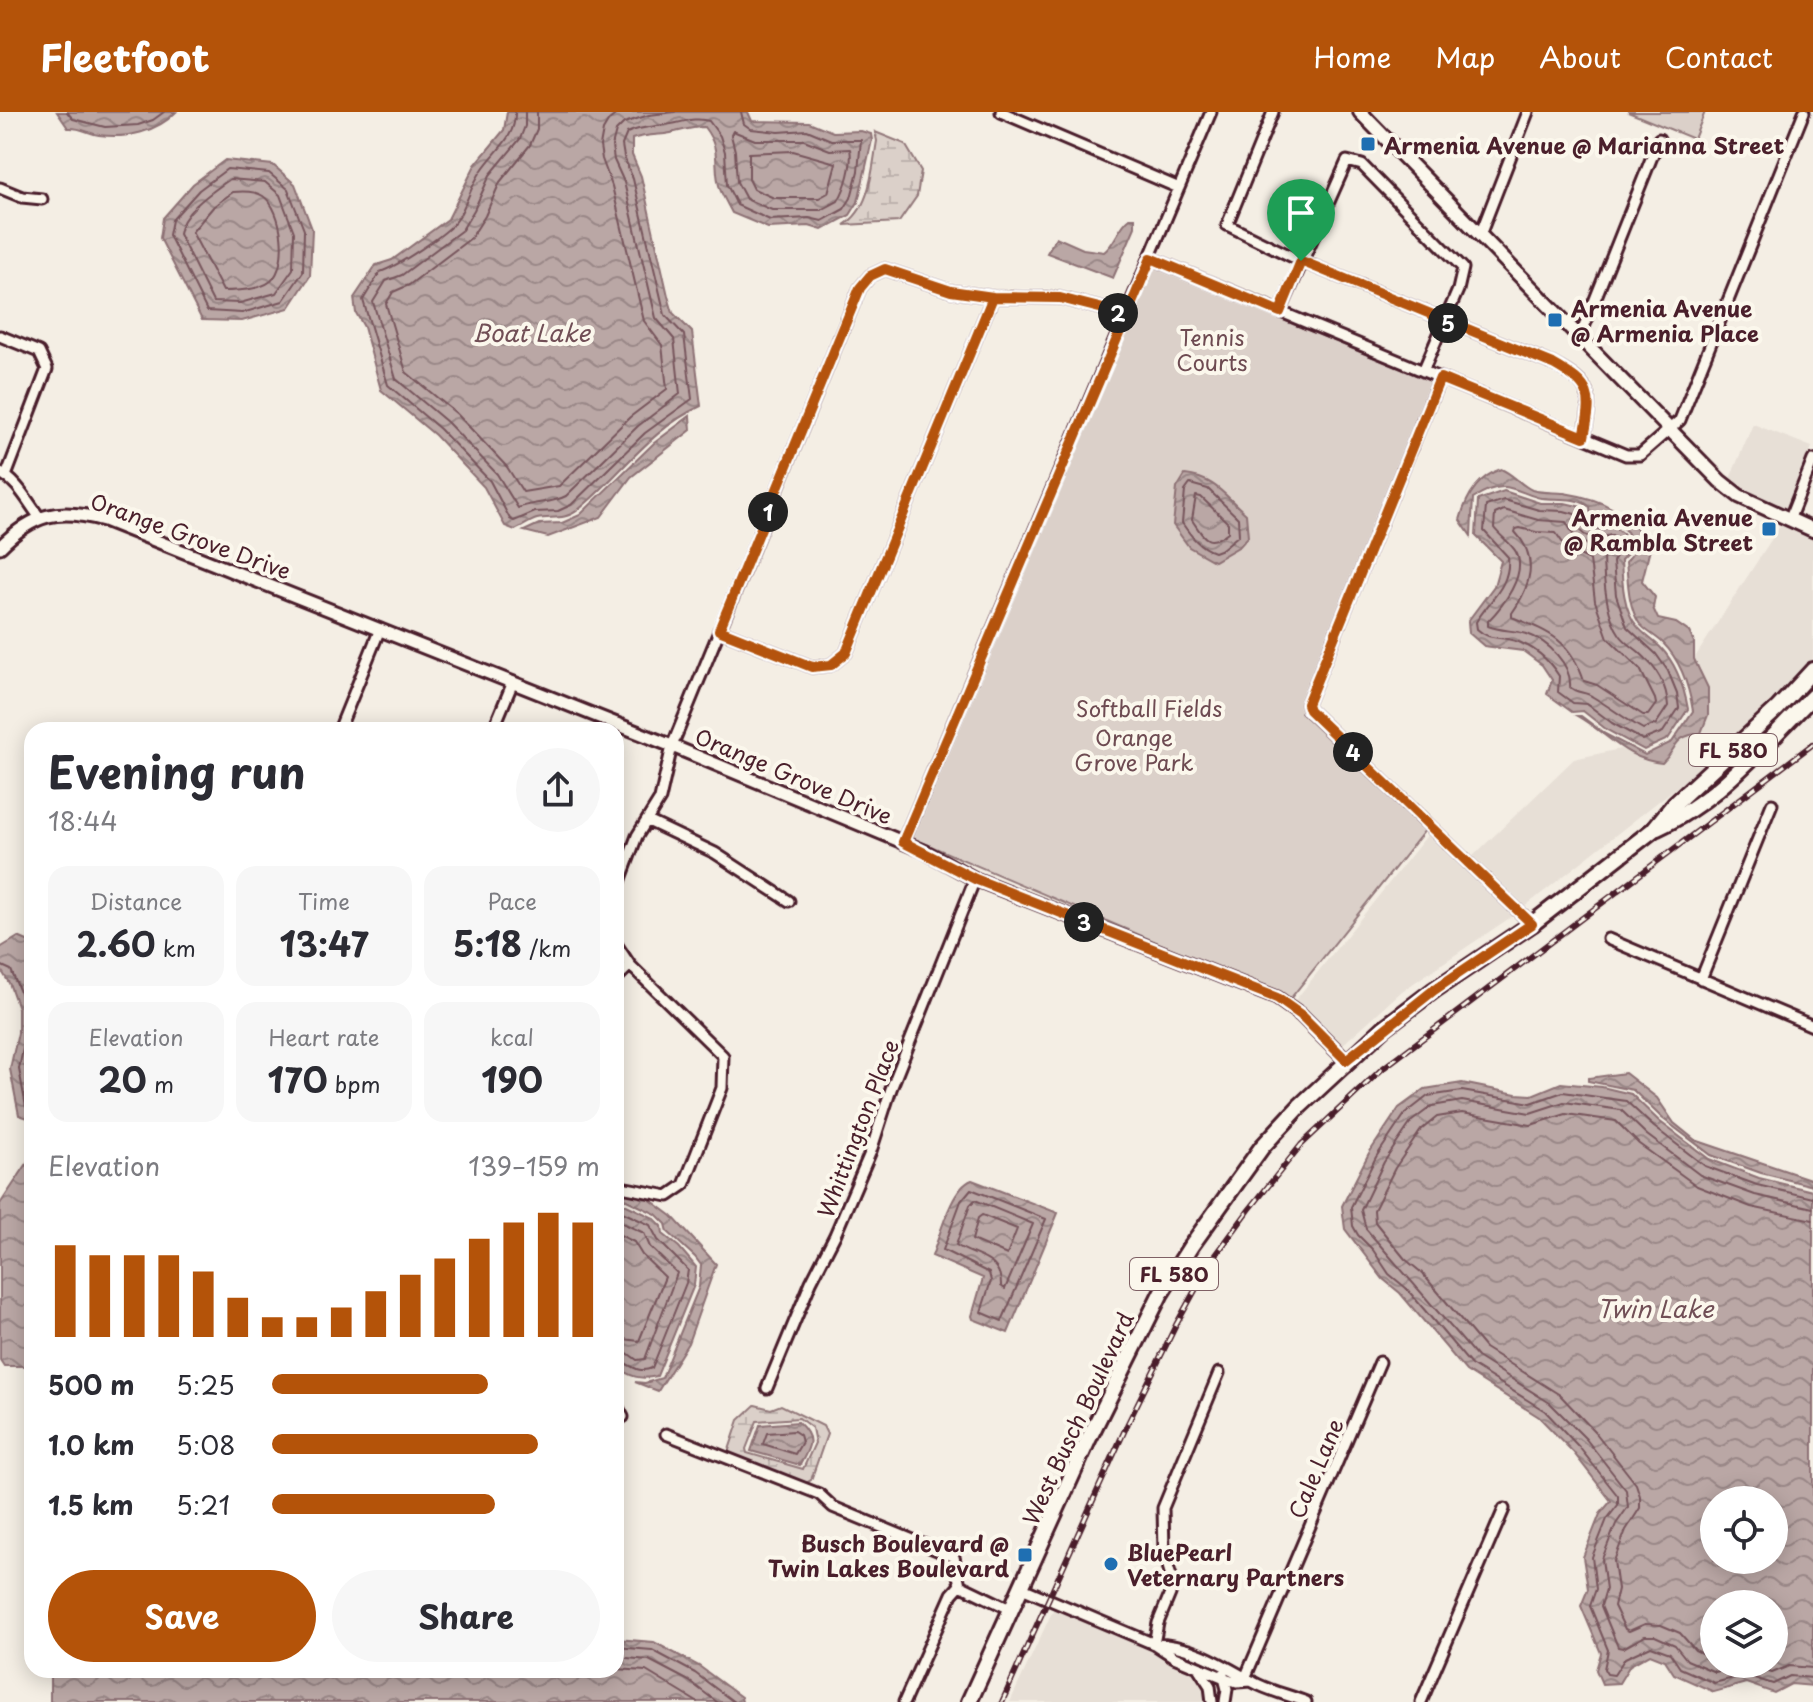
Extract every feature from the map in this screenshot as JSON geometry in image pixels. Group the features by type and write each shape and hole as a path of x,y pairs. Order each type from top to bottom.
{"main road":[{"path":"1364,114 1720,481 1739,496 1813,530"},
{"name":"West Busch Boulevard","path":"969,1702 1088,1440 1161,1293 1262,1147 1346,1060 1434,990 1532,924 1653,830 1675,803 1778,708 1813,670"},
{"name":"West Busch Boulevard","path":"1653,830 1684,816 1747,761 1813,696"}],"street":[{"path":"1001,112 1179,188"},
{"name":"Orange Grove Drive","path":"624,727 903,842 1211,112"},
{"path":"1273,112 1227,225 1301,261 1553,364 1578,378 1588,394 1589,413 1584,437"},
{"path":"1480,235 1528,112"},
{"path":"1151,258 1626,455 1640,455 1680,420 1804,112"},
{"path":"1580,337 1659,139"},
{"path":"1280,312 1347,161 1362,165 1463,268 1458,290 1423,371"},
{"path":"0,188 22,197 42,199"},
{"path":"624,871 637,836 660,799 672,746 860,288 870,276 885,269 951,291 993,297 1060,298 1127,315"},
{"path":"719,630 812,667 831,665 846,653 993,297"},
{"path":"0,336 39,352 47,369 3,475 40,518"},
{"path":"1440,378 1307,704 1309,710 1532,924"},
{"path":"1789,520 1813,460"},
{"name":"Orange Grove Drive","path":"0,547 17,530 40,518 79,513 104,520 612,722"},
{"path":"342,722 380,629"},
{"path":"496,722 513,682"},
{"path":"1701,979 1772,804"},
{"path":"648,821 715,853 789,901"},
{"path":"903,842 975,879 1277,998 1301,1015 1346,1060"},
{"name":"Whittington Place","path":"767,1388 871,1151 891,1089 975,879"},
{"path":"1608,939 1813,1026"},
{"path":"624,956 723,1056 722,1088 684,1185 668,1196 624,1188"},
{"path":"624,971 630,965"},
{"name":"Cale Lane","path":"1249,1678 1380,1362"},
{"path":"1154,1644 1172,1580 1164,1552 1163,1508 1219,1373"},
{"path":"666,1434 819,1494 833,1507 954,1557 960,1585"},
{"path":"1421,1702 1504,1509"},
{"path":"960,1585 1012,1610"},
{"path":"904,1702 952,1594 960,1585"},
{"path":"1022,1588 1154,1644 1197,1667 1237,1682 1249,1678"},
{"path":"1154,1644 1178,1646 1306,1702"},
{"path":"1217,1662 1225,1678 1225,1702"},
{"path":"1197,1667 1210,1686 1212,1702"}],"shaded area":[{"path":"1753,424 1812,447 1786,512 1742,491 1729,481"},
{"path":"1782,523 1813,536 1813,661 1725,749 1523,908 1471,858 1574,759 1620,749 1647,761 1669,756 1683,735 1701,733 1701,670 1694,659"},
{"path":"1429,833 1514,915 1402,991 1340,1047 1293,1003"},
{"path":"1054,1608 1147,1647 1193,1671 1205,1687 1206,1702 1010,1702"}],"green space":[{"path":"1628,112 1705,112 1694,139"},
{"path":"875,132 905,144 921,171 917,196 899,222 844,225 860,209 869,188 877,141"},
{"name":"Orange Grove Park","path":"1153,266 1433,382 1301,713 1425,830 1290,999 912,838"},
{"path":"755,1405 771,1409 781,1405 823,1426 827,1434 811,1480 806,1483 728,1453 739,1420","holes":["799,1418 812,1428 815,1443 803,1469 747,1453 757,1421"]}],"water":[{"path":"57,112 176,112 150,129 130,135 109,136 68,128"},
{"name":"Boat Lake","path":"507,112 748,112 752,121 809,122 833,132 861,131 871,134 872,140 858,202 850,215 822,230 809,226 768,228 732,213 720,189 715,151 704,127 632,139 632,155 641,176 673,313 692,332 701,406 666,427 578,510 563,517 537,519 515,530 505,526 484,487 435,435 381,390 354,298 376,265 392,260 448,219 475,165 504,130"},
{"path":"225,160 273,165 295,184 312,229 310,276 289,308 242,321 202,320 160,238 163,218 193,184"},
{"path":"1130,218 1135,218 1135,227 1113,278 1047,253 1056,237 1083,249 1104,252"},
{"path":"690,416 691,430 631,477 601,517 548,537 524,531 539,524 562,523 580,515 654,443"},
{"path":"1501,469 1532,490 1564,493 1604,504 1625,517 1650,549 1642,581 1655,597 1653,608 1658,619 1676,623 1689,632 1694,642 1694,659 1708,688 1708,715 1701,733 1680,740 1662,763 1627,751 1577,716 1645,755 1672,742 1693,711 1675,658 1663,643 1641,626 1635,616 1626,562 1636,549 1627,532 1614,521 1600,525 1591,523 1590,507 1578,501 1541,498 1503,487 1473,498 1471,536 1460,520 1466,503 1485,477"},
{"path":"1185,475 1212,484 1246,514 1248,537 1240,546 1214,561 1189,547 1173,525 1177,488"},
{"path":"1504,491 1540,503 1565,503 1586,508 1587,526 1601,530 1613,526 1623,534 1631,550 1621,560 1629,612 1639,629 1671,661 1679,676 1688,709 1668,739 1644,750 1607,730 1583,711 1572,712 1547,694 1552,680 1542,665 1523,651 1484,646 1469,633 1468,621 1494,586 1501,561 1476,536 1478,500"},
{"path":"18,937 24,940 24,1117 19,1115 10,1069 18,1033 18,1008 0,968 0,948"},
{"path":"1625,1073 1657,1098 1674,1123 1695,1140 1813,1180 1813,1186 1761,1173 1711,1155 1662,1118 1633,1090 1588,1081 1588,1078"},
{"name":"Twin Lake","path":"1462,1083 1532,1095 1561,1083 1602,1087 1631,1094 1659,1121 1709,1159 1759,1178 1813,1191 1813,1686 1791,1684 1774,1693 1746,1683 1714,1692 1674,1674 1665,1660 1650,1654 1630,1665 1619,1683 1602,1684 1596,1670 1601,1653 1581,1606 1588,1589 1583,1557 1600,1514 1611,1501 1573,1452 1539,1417 1466,1371 1400,1293 1383,1279 1345,1229 1342,1206 1369,1153 1399,1108 1425,1089"},
{"path":"24,1168 24,1366 4,1366 0,1360 0,1204"},
{"path":"972,1180 1058,1213 1008,1333 973,1319 983,1278 932,1256 952,1202"},
{"path":"624,1191 649,1199 672,1216 716,1264 688,1343 658,1391 635,1382 645,1383 662,1378 699,1287 701,1265 668,1232 666,1224 656,1214 624,1199"},
{"path":"624,1204 654,1218 662,1226 663,1234 696,1267 694,1285 657,1376 645,1378 626,1373"},
{"path":"798,1422 810,1443 800,1465 751,1451 760,1425"},
{"path":"624,1640 654,1642 699,1666 741,1697 742,1702 50,1702 50,1678 624,1678"}],"railway":[{"path":"1002,1702 1128,1423 1176,1325 1210,1263 1301,1145 1382,1069 1813,744"}],"place":[{"name":"Armenia Avenue @ Marianna Street","path":"1368,144"},
{"name":"Armenia Avenue @ Armenia Place","path":"1555,320"},
{"name":"Armenia Avenue @ Rambla Street","path":"1769,529"},
{"name":"Busch Boulevard @ Twin Lakes Boulevard","path":"1025,1555"},
{"name":"BluePearl Veternary Partners","path":"1111,1564"}],"route":[{"path":"1301,261 1280,312 1151,258 1127,315 1060,298 993,297 951,291 885,269 870,276 860,288 719,630 812,667 831,665 846,653 993,297 1060,298 1116,312 1127,315 903,842 975,879 1277,998 1301,1015 1346,1060 1434,990 1532,924 1309,710 1307,704 1440,378 1584,437 1589,413 1588,394 1578,378 1553,364 1301,261"}],"park label":[{"name":"Tennis Courts","path":"1212,348"},
{"name":"Softball Fields","path":"1149,707"}]}
